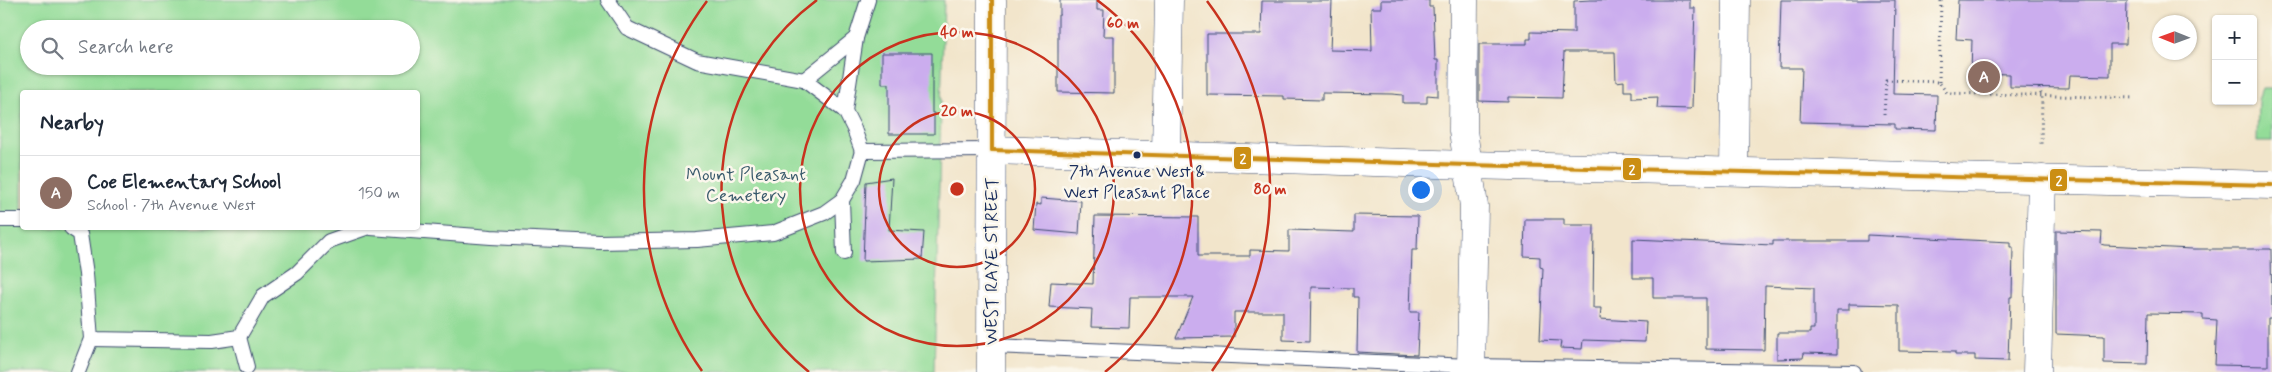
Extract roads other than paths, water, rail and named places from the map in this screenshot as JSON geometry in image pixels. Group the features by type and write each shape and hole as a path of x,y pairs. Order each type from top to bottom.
{"street":[{"name":"WEST RAYE STREET","path":"992,0 992,359"},
{"path":"1166,154 1169,0"},
{"path":"1464,0 1463,131 1474,206 1471,369"},
{"path":"1734,171 1736,0"},
{"path":"992,150 1467,165 2272,185"},
{"path":"2038,372 2042,179"}],"lane":[{"path":"398,230 600,242 698,240 773,233 824,213 842,200 854,180 862,151 845,111 804,80 697,62 627,28 608,0"},
{"path":"845,111 856,38 868,0"},
{"path":"804,80 856,38"},
{"path":"862,151 992,150"},
{"path":"842,200 844,253"},
{"path":"0,220 20,220"},
{"path":"74,230 80,234 86,274 90,339 78,372"},
{"path":"247,367 239,336 263,296 297,272 329,241 360,230"},
{"path":"90,339 212,340 239,336"},
{"path":"992,359 1471,369 1854,372"}],"place":[{"name":"Coe Elementary School","path":"1984,77"},
{"name":"7th Avenue West & West Pleasant Place","path":"1137,155"}],"park label":[{"name":"Mount Pleasant Cemetery","path":"746,185"}]}
